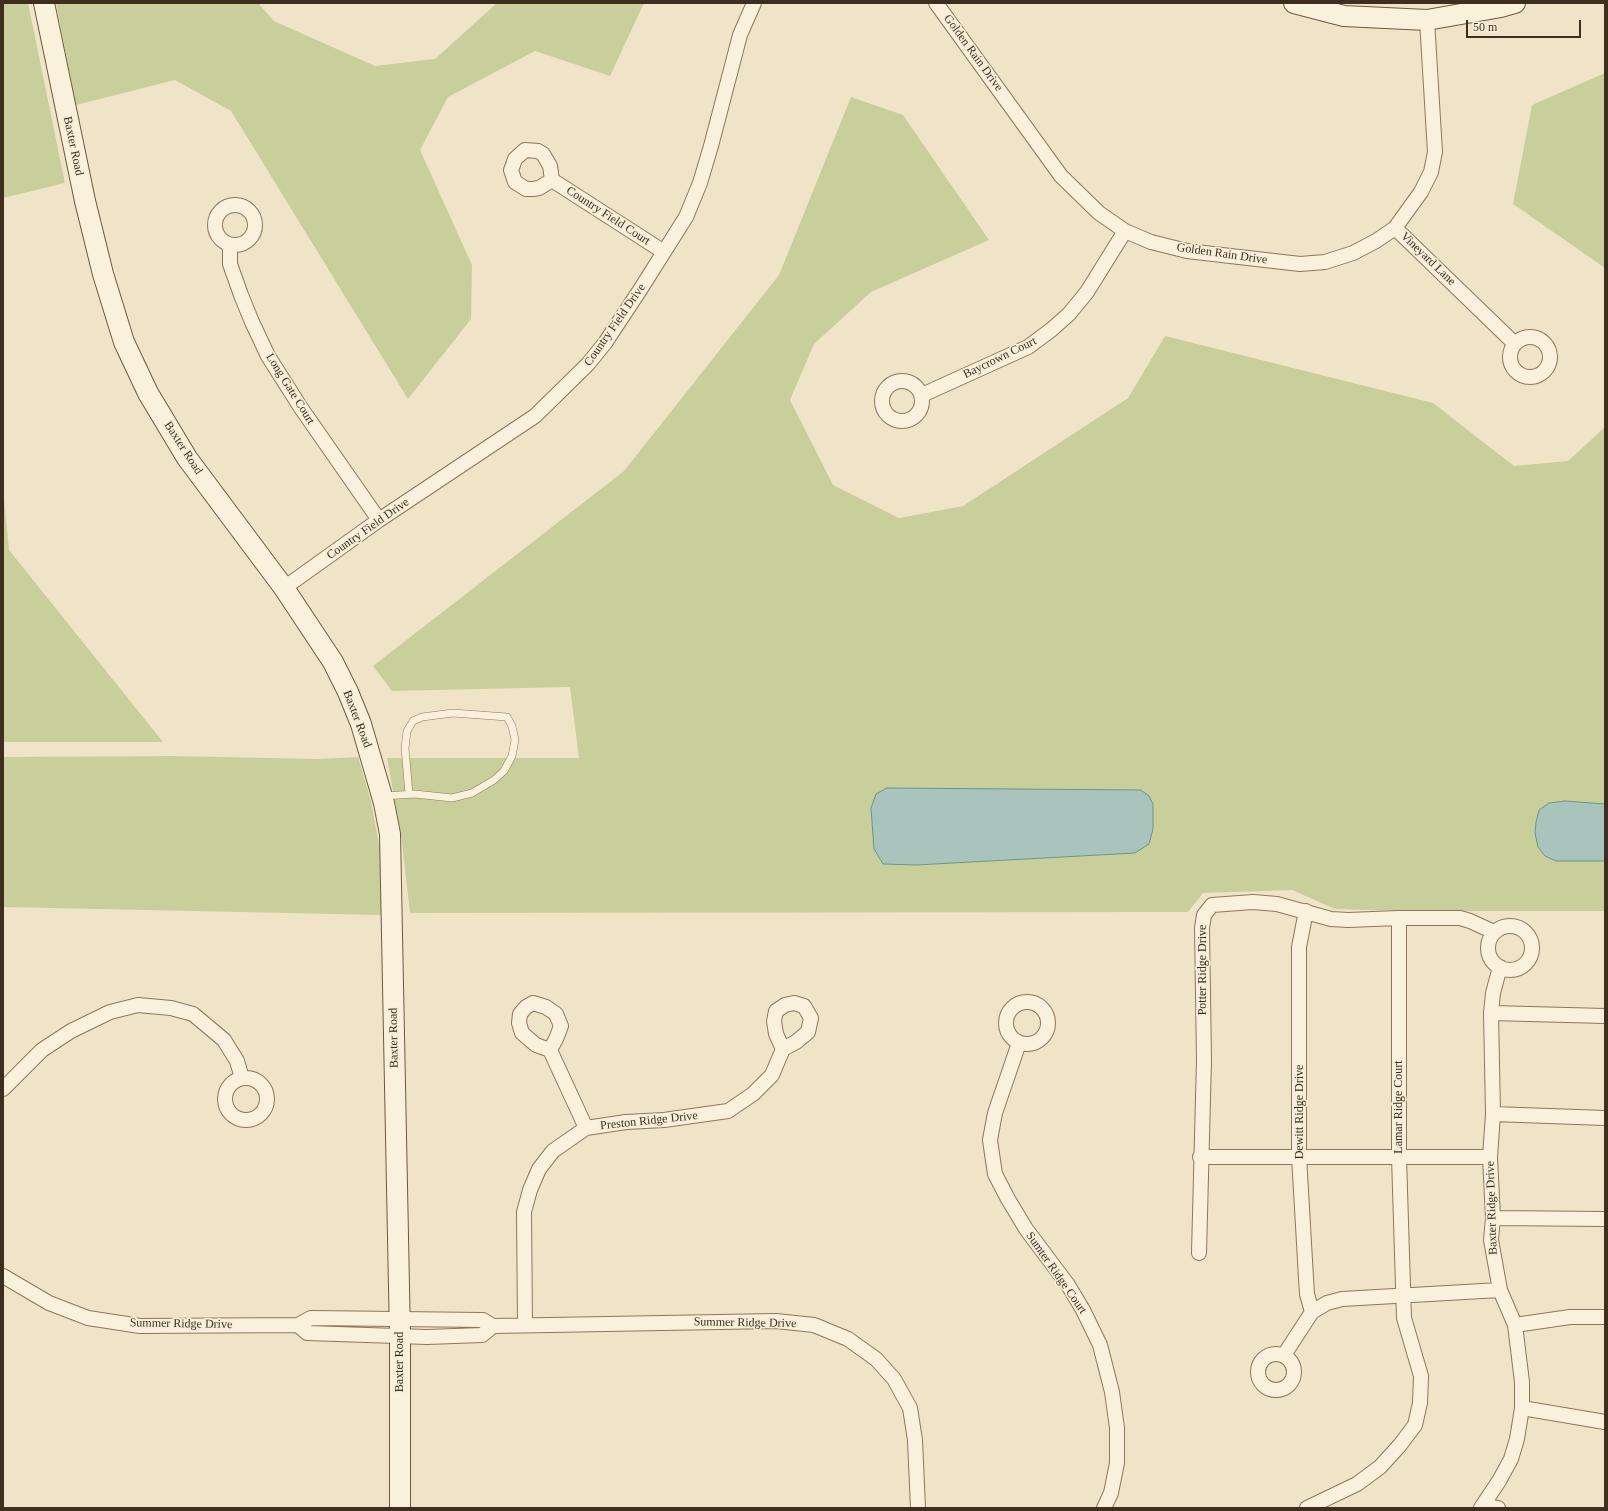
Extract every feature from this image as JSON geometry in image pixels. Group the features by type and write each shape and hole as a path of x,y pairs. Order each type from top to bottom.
{"main road":[{"name":"Baxter Road","path":"44,3 85,201 103,274 124,342 148,394 187,458 284,588 333,662 348,692 361,724 382,796 390,834 400,1328 400,1508"},
{"path":"1294,3 1344,16 1427,20 1501,7 1515,3"}],"street":[{"name":"Country Field Drive","path":"284,588 379,520 536,416 588,364 605,343 686,217 700,183 711,146 740,35 754,3"},
{"name":"Golden Rain Drive","path":"936,3 1061,176 1099,213 1125,231 1151,242 1187,251 1300,264 1325,262 1353,252 1376,241 1395,228"},
{"name":"Vineyard Lane","path":"1427,20 1435,152 1431,172 1421,192 1395,228 1514,343"},
{"name":"Country Field Court","path":"552,180 664,252"},
{"name":"Baycrown Court","path":"922,395 1028,347 1051,330 1069,314 1087,292 1125,231"},
{"name":"Long Gate Court","path":"230,244 230,264 252,322 268,356 301,408 379,520"},
{"name":"Potter Ridge Drive","path":"1199,1254 1200,1157 1204,1060 1201,942 1204,915 1212,905 1253,902 1277,904 1331,918 1348,920 1460,918 1494,932"},
{"name":"Dewitt Ridge Drive","path":"1306,911 1299,947 1300,1156 1307,1294 1312,1312"},
{"name":"Lamar Ridge Court","path":"1307,1508 1357,1484 1380,1468 1415,1425 1420,1403 1421,1376 1404,1318 1399,1157 1399,918"},
{"path":"1507,926 1515,926 1522,928 1528,934 1531,940 1531,955 1522,967 1515,970 1507,970 1494,963 1488,951 1488,944 1494,932 1507,926"},
{"name":"Baxter Ridge Drive","path":"1482,1507 1511,1459 1517,1439 1522,1408 1522,1382 1515,1326 1500,1290 1491,1240 1493,1218 1490,1157 1493,1114 1491,1013 1493,993 1500,967"},
{"path":"4,1087 42,1050 71,1031 110,1012 138,1005 171,1008 193,1014 224,1040 237,1061 242,1078"},
{"path":"1491,1013 1605,1016"},
{"name":"Sumter Ridge Court","path":"1019,1043 995,1113 990,1140 995,1174 1008,1200 1026,1229 1068,1285 1083,1310 1100,1345 1112,1392 1117,1428 1117,1463 1111,1493 1104,1508"},
{"name":"Preston Ridge Drive","path":"525,1325 524,1212 530,1190 539,1169 553,1151 586,1128 626,1122 664,1120 728,1111 753,1094 772,1075 783,1049"},
{"path":"550,1050 586,1128"},
{"path":"1493,1114 1605,1118"},
{"path":"1200,1157 1490,1157"},
{"path":"1493,1218 1605,1219"},
{"name":"Summer Ridge Drive","path":"3,1276 49,1303 88,1318 140,1326 298,1325 310,1318 370,1318 400,1328 427,1319 483,1320 492,1326 776,1321 814,1325 848,1339 876,1359 894,1379 910,1408 915,1440 918,1508"},
{"path":"1284,1355 1312,1312 1327,1303 1342,1299 1500,1290"},
{"path":"1515,1326 1570,1317 1605,1318"},
{"path":"1522,1408 1605,1422"},
{"path":"1482,1507 1498,1508"}],"lane":[{"path":"382,796 409,794 452,798 472,793 494,780 504,771 512,756 515,740 512,726 507,717 453,713 422,717 413,721 408,731 405,748 409,794"}],"green space":[{"path":"3,3 28,3 65,183 3,198"},
{"path":"56,3 258,3 274,21 375,66 435,59 497,3 644,3 610,76 535,51 448,97 420,150 472,265 471,319 408,399 231,111 175,80 76,105"},
{"path":"1605,73 1605,268 1513,204 1532,105"},
{"path":"851,97 903,115 989,240 871,292 814,344 790,400 833,485 899,518 963,506 1128,398 1165,336 1433,403 1514,466 1568,461 1605,427 1605,804 1565,801 1538,847 1545,856 1556,861 1605,861 1605,911 1403,911 1335,909 1292,890 1203,893 1188,912 410,913 401,834 387,758 579,758 570,687 392,691 373,666 624,471 779,275","holes":["1135,853 916,865 883,864"]},
{"path":"3,489 9,550 163,742 3,742"},
{"path":"173,756 319,759 358,757 371,801 380,850 381,915 3,907 3,757"}],"water":[{"path":"887,788 1141,790 1149,796 1153,804 1153,829 1149,844 1135,853 916,865 883,864 874,849 871,808 876,794"},
{"path":"1565,801 1605,804 1605,861 1556,861 1545,856 1538,847 1535,833 1539,810 1549,803"}]}
